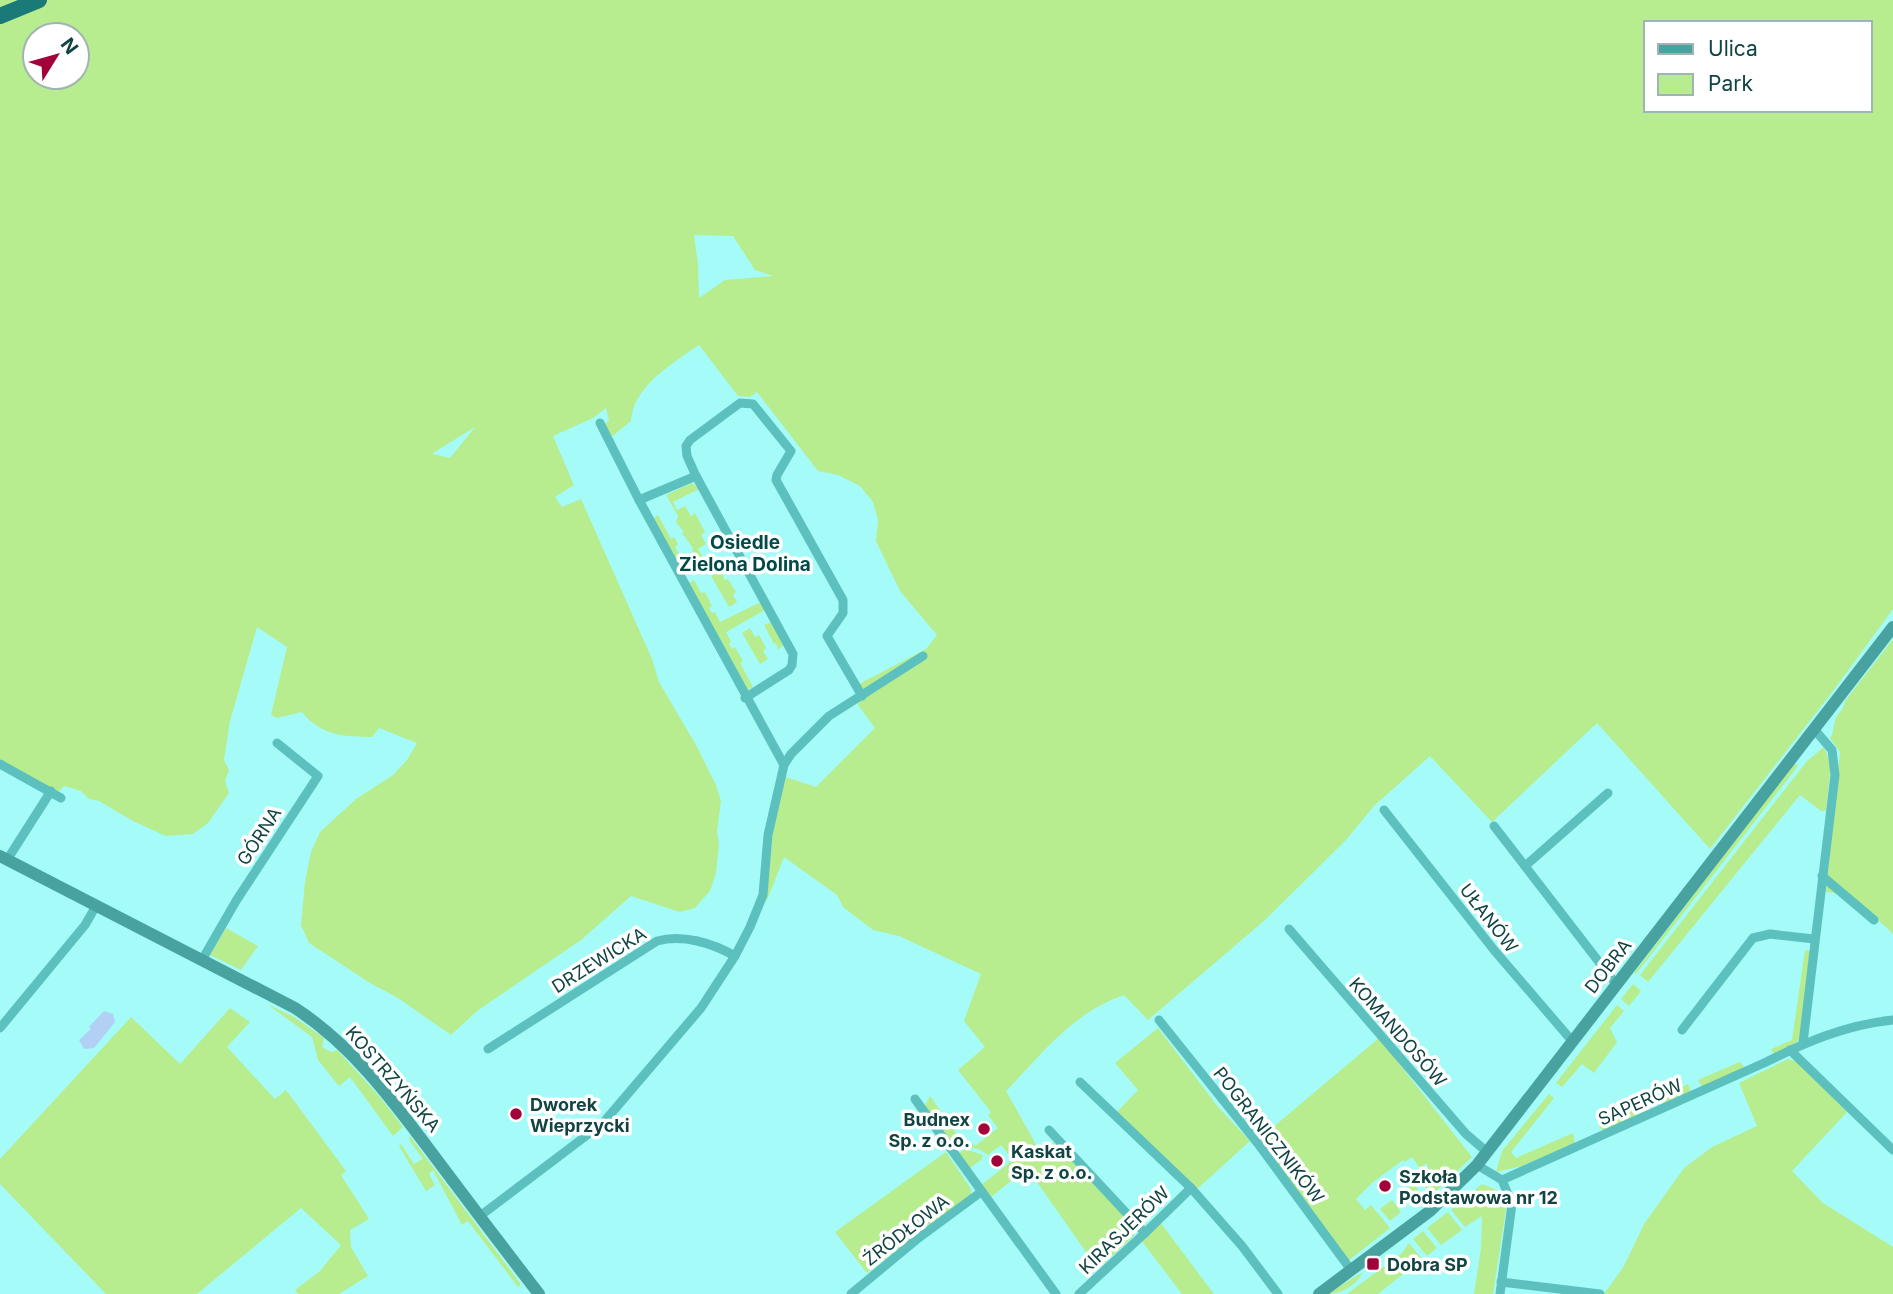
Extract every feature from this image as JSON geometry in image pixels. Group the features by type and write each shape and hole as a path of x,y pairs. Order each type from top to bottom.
{"highway":[{"path":"0,16 39,0"}],"street":[{"path":"745,698 789,670 793,654 696,476 687,456 686,446 690,440 740,403 753,404 790,451 776,480 843,600 842,613 827,636 862,696"},
{"path":"600,422 745,698 784,765"},
{"path":"639,500 696,476"},
{"name":"DOBRA","path":"1319,1294 1430,1211 1477,1165 1893,627"},
{"path":"480,1216 603,1123 701,1008 735,957 763,895 768,835 784,765 791,754 830,716 923,656"},
{"path":"1803,1043 1833,794 1834,761 1830,746 1814,729"},
{"name":"GÓRNA","path":"202,960 236,901 318,776 277,743"},
{"path":"0,764 61,798"},
{"path":"3,858 51,791"},
{"path":"1525,866 1608,793"},
{"name":"UŁANÓW","path":"1384,810 1524,986 1573,1042"},
{"path":"1494,827 1616,984"},
{"name":"KOSTRZYŃSKA","path":"3,858 295,1008 337,1040 390,1098 539,1294"},
{"path":"1822,876 1874,920"},
{"path":"0,1028 86,925 96,906"},
{"name":"KOMANDOSÓW","path":"1289,929 1466,1134 1487,1152"},
{"path":"1682,1030 1753,937 1770,934 1814,939"},
{"name":"DRZEWICKA","path":"488,1049 657,941 677,937 722,949 735,957"},
{"name":"POGRANICZNIKÓW","path":"1159,1020 1259,1145 1351,1270"},
{"name":"SAPERÓW","path":"1502,1180 1803,1043 1836,1030 1893,1020"},
{"path":"1790,1050 1893,1150"},
{"path":"1080,1082 1191,1188 1242,1246 1278,1294"},
{"path":"915,1099 1056,1294"},
{"path":"1049,1130 1145,1233"},
{"path":"1477,1165 1502,1180 1512,1204 1500,1294"},
{"name":"KIRASJERÓW","path":"1079,1294 1191,1188"},
{"name":"ŹRÓDŁOWA","path":"851,1294 916,1240 981,1192"},
{"path":"1501,1282 1600,1294"}],"green space":[{"path":"0,0 1893,0 1893,609 1710,849 1597,723 1492,822 1430,756 1374,806 1345,841 1265,920 1148,1020 1124,995 1089,1012 1074,1023 1006,1091 1042,1155 1054,1142 1132,1225 1134,1236 1098,1269 1027,1168 990,1198 981,1185 1013,1160 1001,1145 988,1155 979,1149 967,1147 972,1143 975,1146 998,1128 988,1115 991,1112 958,1070 985,1047 964,1021 981,974 899,936 873,930 843,907 837,895 784,857 766,903 774,822 786,777 816,787 875,728 858,705 859,684 926,649 937,635 900,591 876,541 878,520 873,502 860,486 838,475 818,471 757,392 750,397 738,396 699,345 666,368 646,387 633,408 631,421 610,438 604,425 609,420 606,408 593,418 553,436 574,485 555,497 562,507 581,499 652,659 659,682 696,745 721,801 716,873 710,891 695,908 680,912 631,896 581,940 477,1011 451,1035 398,998 309,943 301,925 311,852 320,832 356,799 393,775 407,760 417,743 379,728 372,737 333,733 317,726 302,712 277,718 271,715 287,647 257,627 230,721 224,760 229,770 225,781 229,793 208,823 193,834 166,836 99,801 89,799 81,791 64,786 57,793 0,760","holes":["694,235 733,236 755,270 773,276 725,280 699,298","475,427 450,458 433,453"]},
{"path":"692,483 699,489 673,502 677,510 685,506 691,516 695,513 705,532 701,535 706,544 698,549 703,557 697,560 693,548 676,522 678,516 666,495"},
{"path":"658,515 671,539 674,537 678,544 675,547 686,566 680,569 653,519"},
{"path":"720,571 736,592 733,595 737,602 729,607 711,576"},
{"path":"694,580 701,593 705,592 712,606 709,608 712,613 715,612 720,622 761,602 765,610 726,632 731,642 729,644 732,649 735,647 743,661 740,663 753,687 748,690 689,583"},
{"path":"772,622 783,645 778,650 764,625"},
{"path":"750,628 755,637 759,635 766,648 763,651 768,659 760,664 742,633"},
{"path":"1893,639 1893,934 1853,901 1826,892 1840,752 1830,738 1845,701"},
{"path":"1824,747 1831,765 1826,811 1821,811 1800,795 1648,982 1640,975 1807,761"},
{"path":"1794,763 1798,766 1636,974 1634,973"},
{"path":"226,928 258,946 241,970 210,955"},
{"path":"1805,950 1810,951 1801,1035 1797,1042 1774,1055 1771,1049 1792,1040"},
{"path":"1633,984 1641,991 1629,1006 1621,999"},
{"path":"267,1004 294,1017 324,1038 322,1047 331,1052 337,1050 403,1127 393,1136 350,1077 339,1086 318,1060 312,1037"},
{"path":"1617,1005 1624,1011 1610,1028 1617,1042 1594,1073 1582,1064 1562,1087 1556,1083"},
{"path":"230,1008 250,1022 227,1047 275,1099 286,1090 346,1171 341,1175 369,1219 350,1230 351,1247 368,1276 339,1294 298,1294 295,1290 320,1271 341,1245 301,1208 197,1294 106,1294 0,1184 0,1159 131,1017 180,1064"},
{"path":"1158,1028 1218,1107 1250,1141 1196,1190 1116,1113 1138,1090 1115,1063"},
{"path":"1379,1038 1472,1157 1431,1196 1420,1178 1428,1165 1426,1163 1421,1170 1412,1157 1405,1162 1403,1160 1373,1182 1356,1199 1365,1210 1371,1205 1390,1228 1348,1261 1259,1139"},
{"path":"1788,1059 1799,1062 1847,1112 1792,1171 1823,1203 1893,1247 1893,1294 1604,1294 1624,1266 1644,1224 1684,1168 1712,1147 1757,1126 1739,1083"},
{"path":"1740,1062 1745,1068 1702,1087 1698,1080"},
{"path":"1688,1084 1691,1092 1662,1105 1658,1098 1651,1099"},
{"path":"1549,1094 1554,1098 1511,1152 1516,1158 1573,1133 1575,1143 1522,1166 1496,1172 1502,1151"},
{"path":"930,1096 961,1140 953,1147 925,1106"},
{"path":"1640,1104 1643,1113 1603,1131 1597,1123"},
{"path":"410,1136 520,1286 518,1287 468,1221 462,1225 433,1170 429,1174 435,1185 426,1191 399,1146 401,1144 414,1164 423,1159 409,1140"},
{"path":"965,1149 983,1155 982,1159 970,1168 959,1153"},
{"path":"946,1152 971,1189 971,1195 867,1273 835,1232"},
{"path":"1414,1184 1422,1195 1412,1204 1403,1192"},
{"path":"1482,1184 1504,1193 1507,1203 1493,1294 1474,1294 1481,1248 1482,1216 1465,1227 1451,1210"},
{"path":"1392,1200 1401,1212 1390,1221 1380,1209"},
{"path":"1448,1212 1462,1230 1441,1245 1427,1228"},
{"path":"1160,1222 1214,1294 1182,1294 1141,1240"},
{"path":"1423,1231 1437,1248 1427,1256 1413,1239"},
{"path":"1409,1243 1422,1259 1378,1294 1347,1294 1402,1253"},
{"path":"1363,1272 1348,1288 1327,1294"}],"water":[{"path":"104,1011 113,1014 115,1022 94,1048 84,1049 79,1040"}],"place":[{"name":"Dworek Wieprzycki","path":"516,1114"},
{"name":"Budnex Sp. z o.o.","path":"984,1129"},
{"name":"Kaskat Sp. z o.o.","path":"997,1161"},
{"name":"Szkoła Podstawowa nr 12","path":"1385,1186"},
{"name":"Dobra SP","path":"1373,1264"}],"district":[{"name":"Osiedle Zielona Dolina","path":"745,553"}]}
